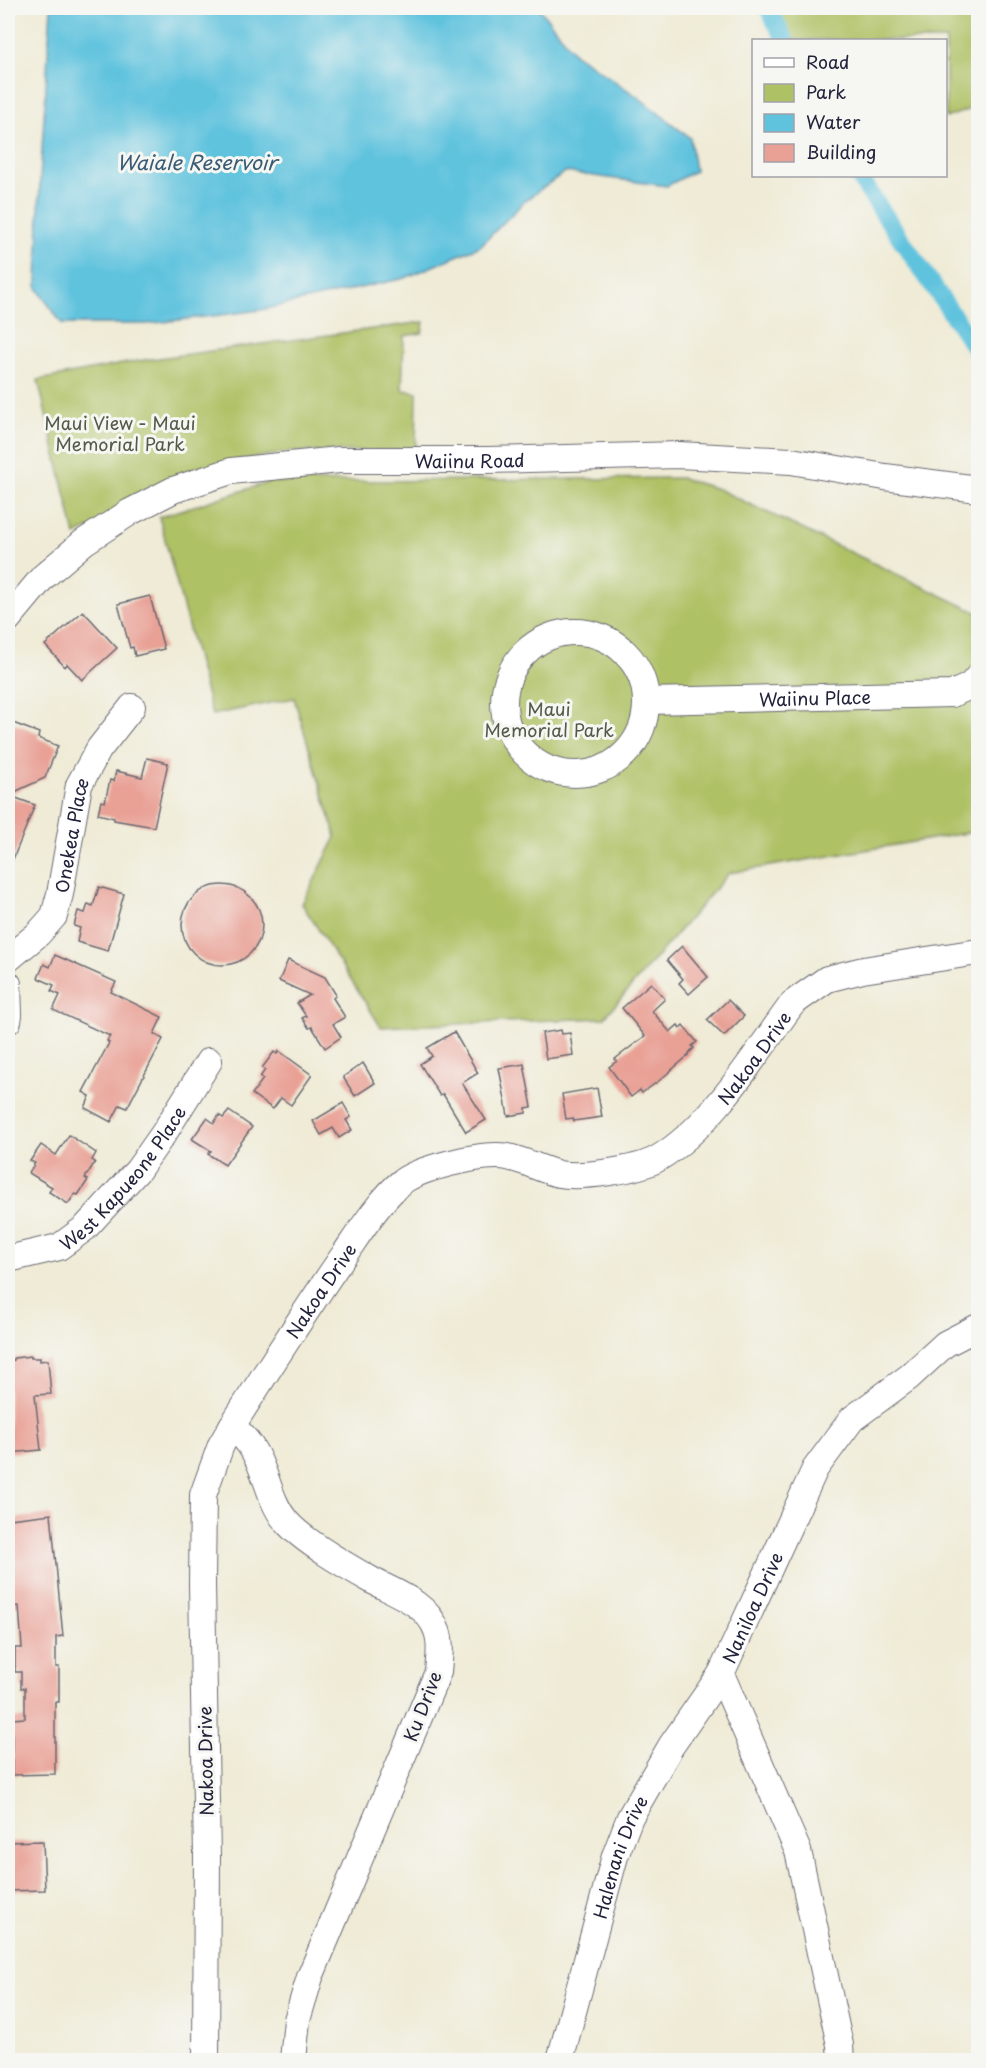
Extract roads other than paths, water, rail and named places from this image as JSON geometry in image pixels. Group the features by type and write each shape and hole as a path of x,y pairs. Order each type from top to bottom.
{"street":[{"name":"Waiinu Road","path":"8,620 43,577 84,542 130,512 173,490 231,471 339,459 488,460 679,455 791,461 885,477 978,489"},
{"path":"573,632 601,636 625,651 641,674 647,701 643,729 628,753 605,769 578,776 550,771 526,756 509,733 503,706 507,678 522,654 545,638 573,632"},
{"name":"Waiinu Place","path":"647,701 952,694 970,686 978,677"},
{"name":"Onekea Place","path":"8,959 38,934 54,916 80,785 99,749 132,707"},
{"name":"Nakoa Drive","path":"206,2061 207,1857 202,1584 203,1495 221,1445 232,1426 305,1311 371,1216 403,1181 423,1170 449,1163 500,1155 561,1174 601,1174 648,1163 688,1135 717,1106 793,1003 806,992 827,979 863,970 978,952"},
{"path":"8,984 8,1021"},
{"name":"West Kapueone Place","path":"8,1258 59,1247 86,1228 138,1170 209,1061"},
{"name":"Naniloa Drive","path":"841,2061 840,2045 798,1851 721,1674 815,1469 835,1440 852,1419 909,1377 945,1344 978,1326"},
{"name":"Ku Drive","path":"232,1426 254,1452 268,1488 285,1521 324,1551 373,1581 408,1598 431,1620 437,1630 440,1648 438,1672 310,1977 297,2020 292,2061"},
{"name":"Halenani Drive","path":"560,2061 615,1856 630,1817 671,1746 721,1674"}],"water":[{"name":"Waiale Reservoir","path":"51,8 539,8 574,53 638,97 690,138 695,171 667,186 565,172 526,200 480,246 405,278 261,310 147,324 62,324 37,288 40,180"}],"waterway":[{"path":"768,8 784,39"},
{"path":"859,177 978,352"}],"park label":[{"name":"Maui View - Maui Memorial Park","path":"120,432"},
{"name":"Maui Memorial Park","path":"549,718"}]}
